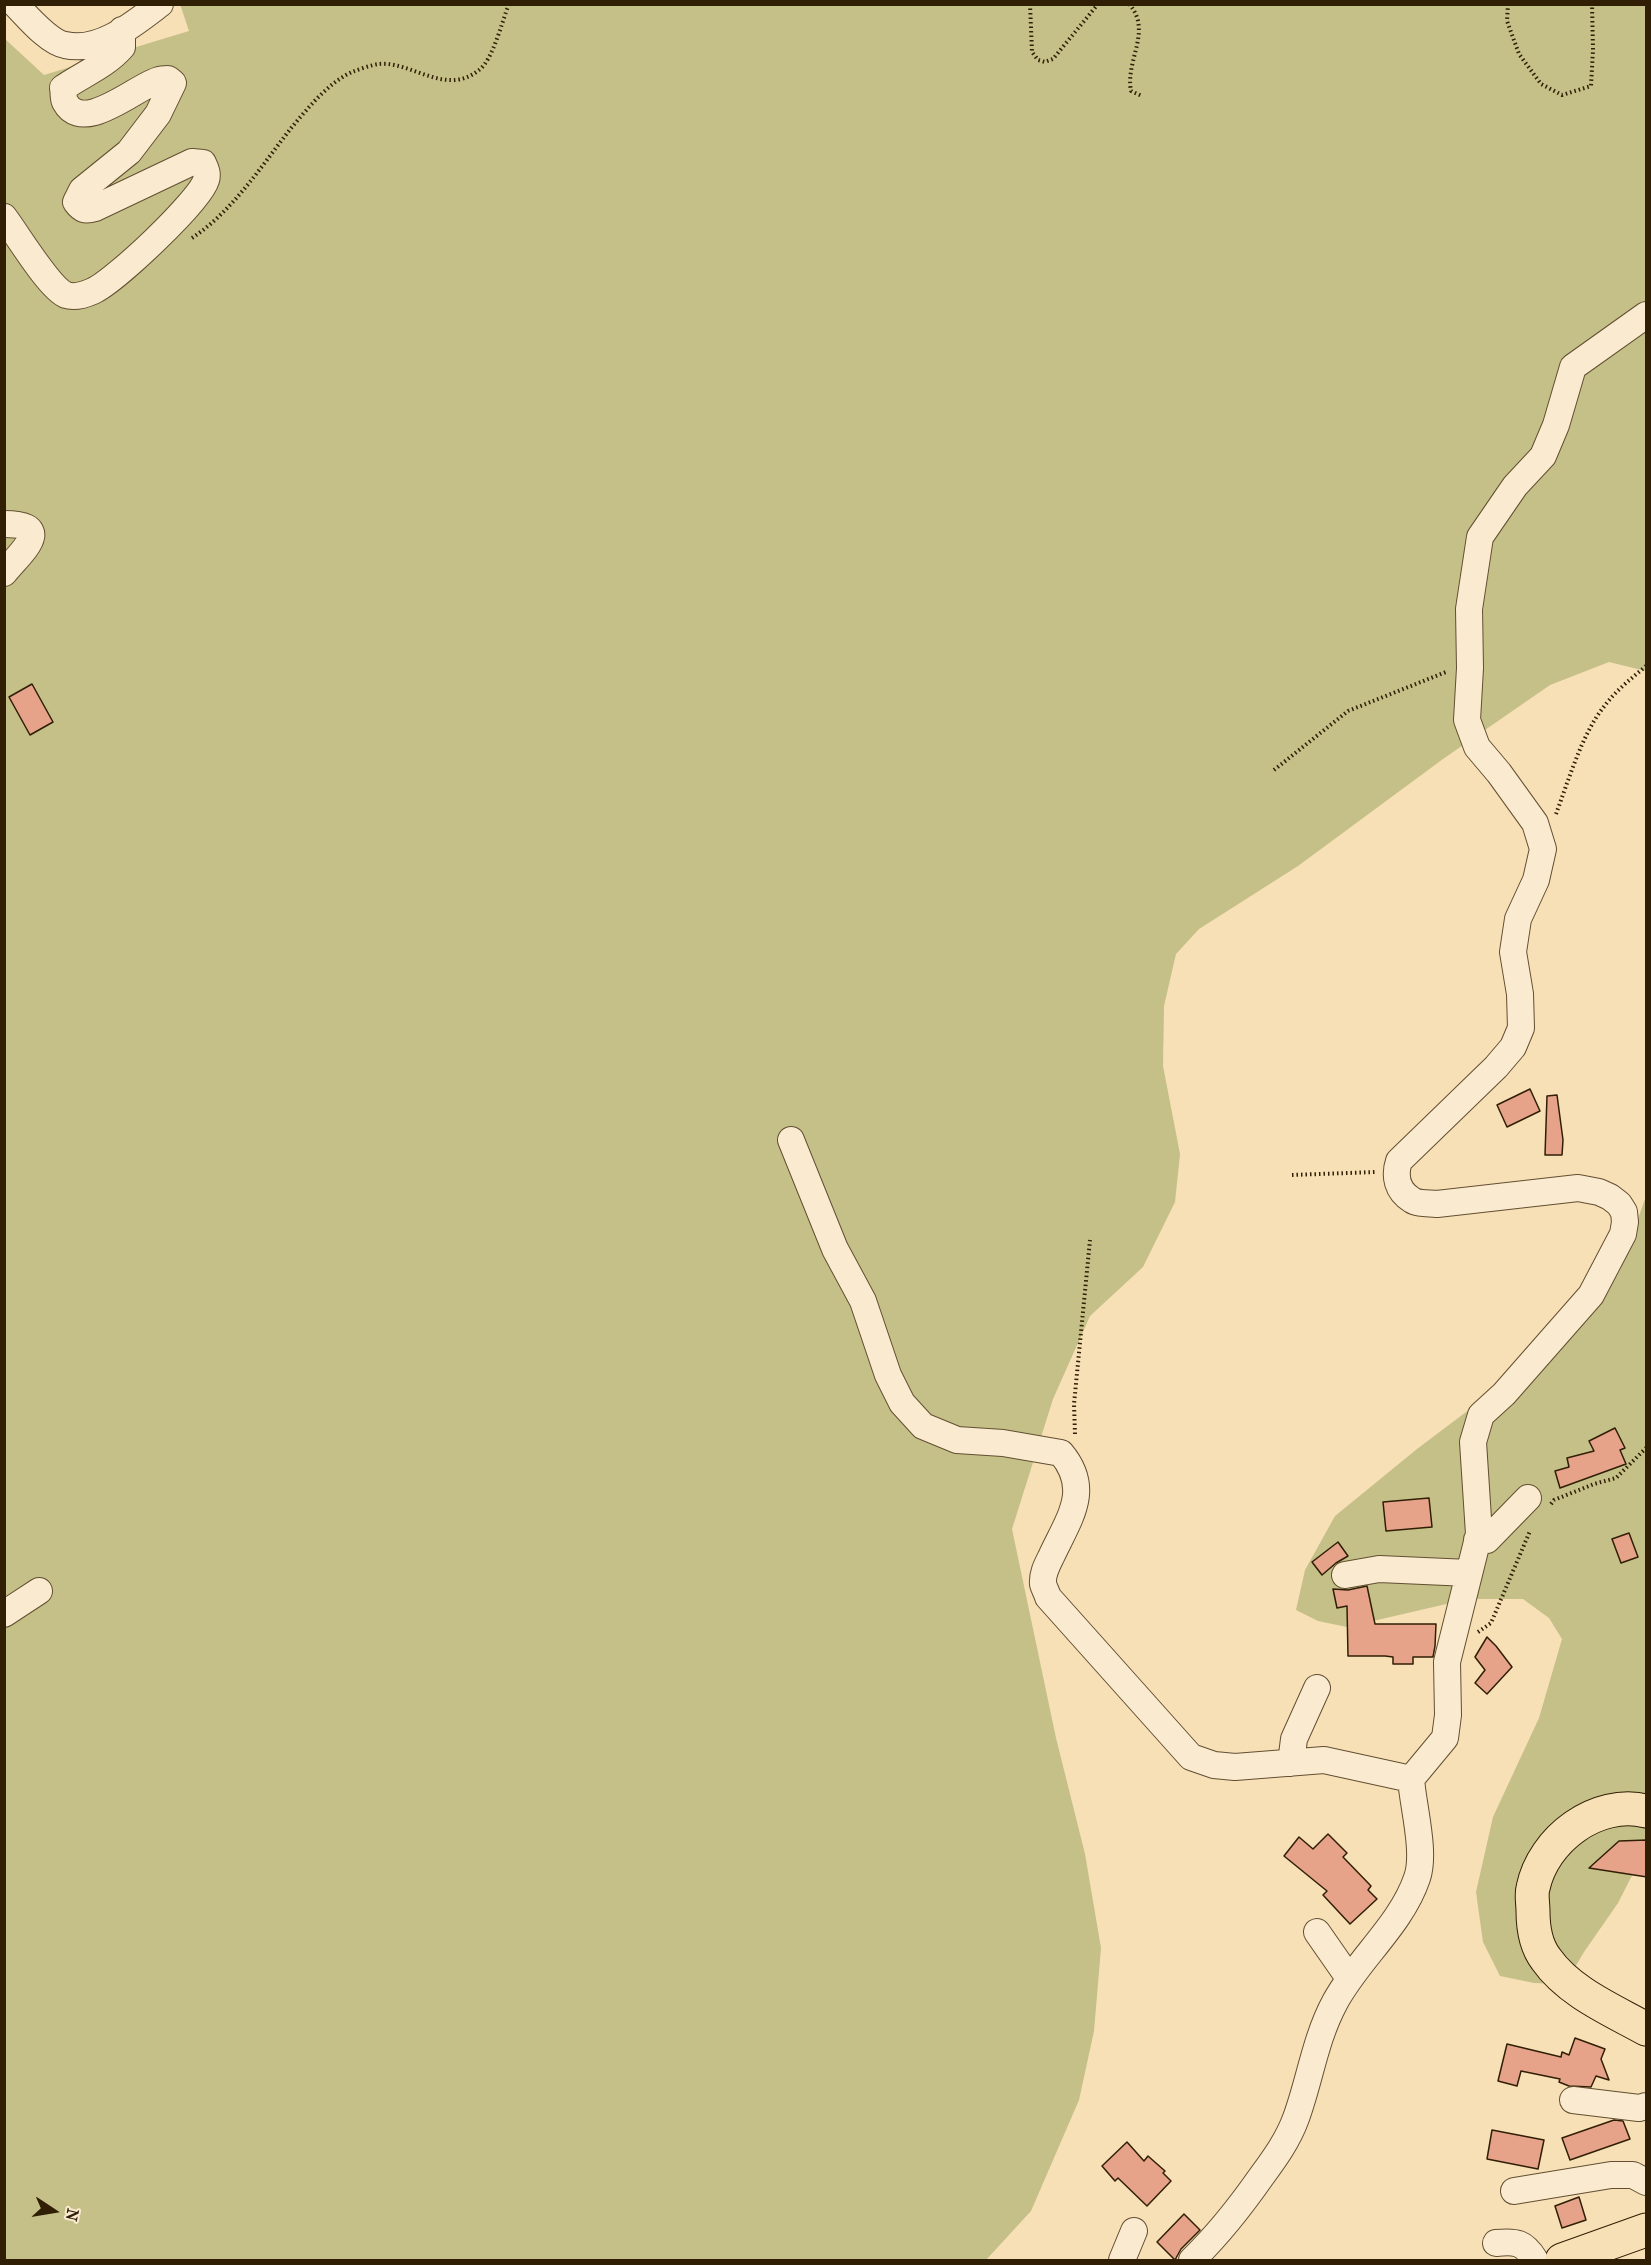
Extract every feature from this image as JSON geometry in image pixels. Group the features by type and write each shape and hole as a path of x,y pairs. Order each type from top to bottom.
{"highway":[{"path":"1647,1811 1625,1809 1610,1812 1582,1822 1569,1830 1546,1854 1532,1889 1533,1924 1545,1958 1578,1991 1647,2029"},
{"path":"1562,2260 1647,2229"}],"street":[{"path":"15,4 51,38 64,45 90,46 134,24 160,4"},
{"path":"4,217 52,284 65,295 76,297 95,290 141,254 199,196 206,180 207,170 203,163 192,162 87,211 81,209 76,202 82,190 129,152 158,114 173,82 168,79 158,80 116,104 92,113 73,110 65,102 63,88 114,57 122,47 122,30"},
{"path":"1192,2260 1234,2216 1285,2144 1296,2119 1323,2026 1348,1978 1398,1915 1417,1878 1421,1864 1411,1779 1444,1738 1448,1715 1447,1662 1479,1533 1473,1442 1481,1415 1504,1394 1592,1295 1618,1246 1625,1222 1619,1204 1610,1197 1578,1188 1437,1204 1413,1201 1402,1191 1396,1179 1396,1171 1399,1161 1496,1067 1518,1038 1521,1013 1513,952 1518,919 1536,880 1543,849 1535,823 1477,747 1467,720 1470,668 1469,609 1480,537 1515,486 1543,456 1556,425 1573,367 1647,315"},
{"path":"4,525 22,525 29,528 32,533 31,543 4,573"},
{"path":"791,1140 835,1249 863,1301 888,1375 902,1403 923,1426 957,1440 1003,1443 1061,1453 1072,1466 1078,1484 1076,1501 1044,1571 1043,1585 1048,1597 1191,1757 1214,1765 1235,1767 1324,1760 1411,1779"},
{"path":"1477,1540 1487,1540 1537,1504"},
{"path":"1345,1575 1379,1569 1469,1573"},
{"path":"4,1614 39,1591"},
{"path":"1291,1763 1294,1739 1317,1688"},
{"path":"1317,1932 1348,1978"},
{"path":"1572,2100 1639,2108 1647,2106"},
{"path":"1514,2191 1611,2175 1633,2175 1647,2182"},
{"path":"1122,2260 1134,2231"},
{"path":"1496,2243 1511,2241 1520,2243 1530,2251 1535,2260"}],"path":[{"path":"184,243 207,228 237,196 308,109 335,83 352,73 379,64 399,67 448,81 465,77 480,70 490,54 509,4"},
{"path":"1030,4 1032,52 1038,60 1045,62 1053,59 1098,4"},
{"path":"1128,4 1137,14 1139,33 1129,81 1131,91 1142,96"},
{"path":"1508,4 1507,21 1519,54 1540,84 1562,95 1591,86 1592,4"},
{"path":"1543,849 1578,755 1602,709 1622,687 1647,666"},
{"path":"1274,770 1348,711 1437,674 1470,668"},
{"path":"1292,1175 1396,1171"},
{"path":"1076,1438 1074,1404 1090,1240"},
{"path":"1537,1504 1616,1478 1647,1448"},
{"path":"1450,1649 1464,1643 1491,1623 1531,1529"}],"shaded area":[{"path":"180,4 1646,5 1646,671 1609,662 1550,685 1443,759 1298,866 1199,929 1176,954 1164,1006 1163,1066 1180,1154 1175,1202 1143,1267 1090,1316 1053,1399 1012,1529 1056,1738 1085,1854 1101,1948 1094,2031 1079,2100 1031,2211 986,2260 5,2260 4,38 44,75 189,31"},
{"path":"1646,1196 1646,1848 1618,1903 1565,1984 1534,1983 1500,1976 1483,1942 1476,1892 1493,1817 1539,1718 1562,1639 1549,1618 1523,1599 1468,1599 1347,1627 1318,1621 1296,1610 1305,1570 1335,1516 1417,1449 1584,1323 1620,1270"}],"building":[{"path":"32,684 53,722 30,735 9,697"},
{"path":"1530,1089 1540,1111 1507,1127 1497,1105"},
{"path":"1557,1095 1563,1140 1562,1155 1545,1155 1547,1096"},
{"path":"1615,1428 1625,1448 1620,1450 1626,1464 1560,1488 1555,1471 1569,1467 1567,1458 1594,1451 1589,1441"},
{"path":"1429,1498 1432,1527 1386,1531 1383,1502"},
{"path":"1629,1533 1638,1557 1621,1563 1612,1539"},
{"path":"1338,1542 1348,1556 1322,1575 1312,1562"},
{"path":"1367,1586 1375,1624 1436,1624 1433,1657 1413,1657 1413,1664 1393,1664 1393,1657 1348,1656 1347,1606 1337,1608 1333,1589 1348,1590"},
{"path":"1487,1637 1512,1667 1487,1694 1475,1683 1485,1670 1475,1657"},
{"path":"1328,1834 1347,1853 1343,1857 1371,1886 1368,1890 1377,1899 1350,1924 1323,1895 1327,1891 1284,1856 1299,1837 1313,1849"},
{"path":"1647,1840 1647,1877 1589,1868 1619,1841"},
{"path":"1575,2038 1605,2049 1601,2059 1609,2080 1596,2076 1591,2087 1569,2086 1559,2082 1560,2079 1521,2071 1517,2086 1498,2081 1507,2044 1561,2057 1562,2052 1569,2055"},
{"path":"1614,2120 1623,2121 1630,2139 1570,2160 1562,2138"},
{"path":"1492,2130 1544,2140 1538,2169 1487,2159"},
{"path":"1127,2142 1144,2161 1148,2156 1165,2171 1163,2173 1171,2181 1147,2206 1118,2178 1115,2181 1102,2166"},
{"path":"1579,2197 1586,2220 1562,2228 1555,2206"},
{"path":"1184,2214 1200,2230 1181,2249 1175,2260 1157,2242"}]}
